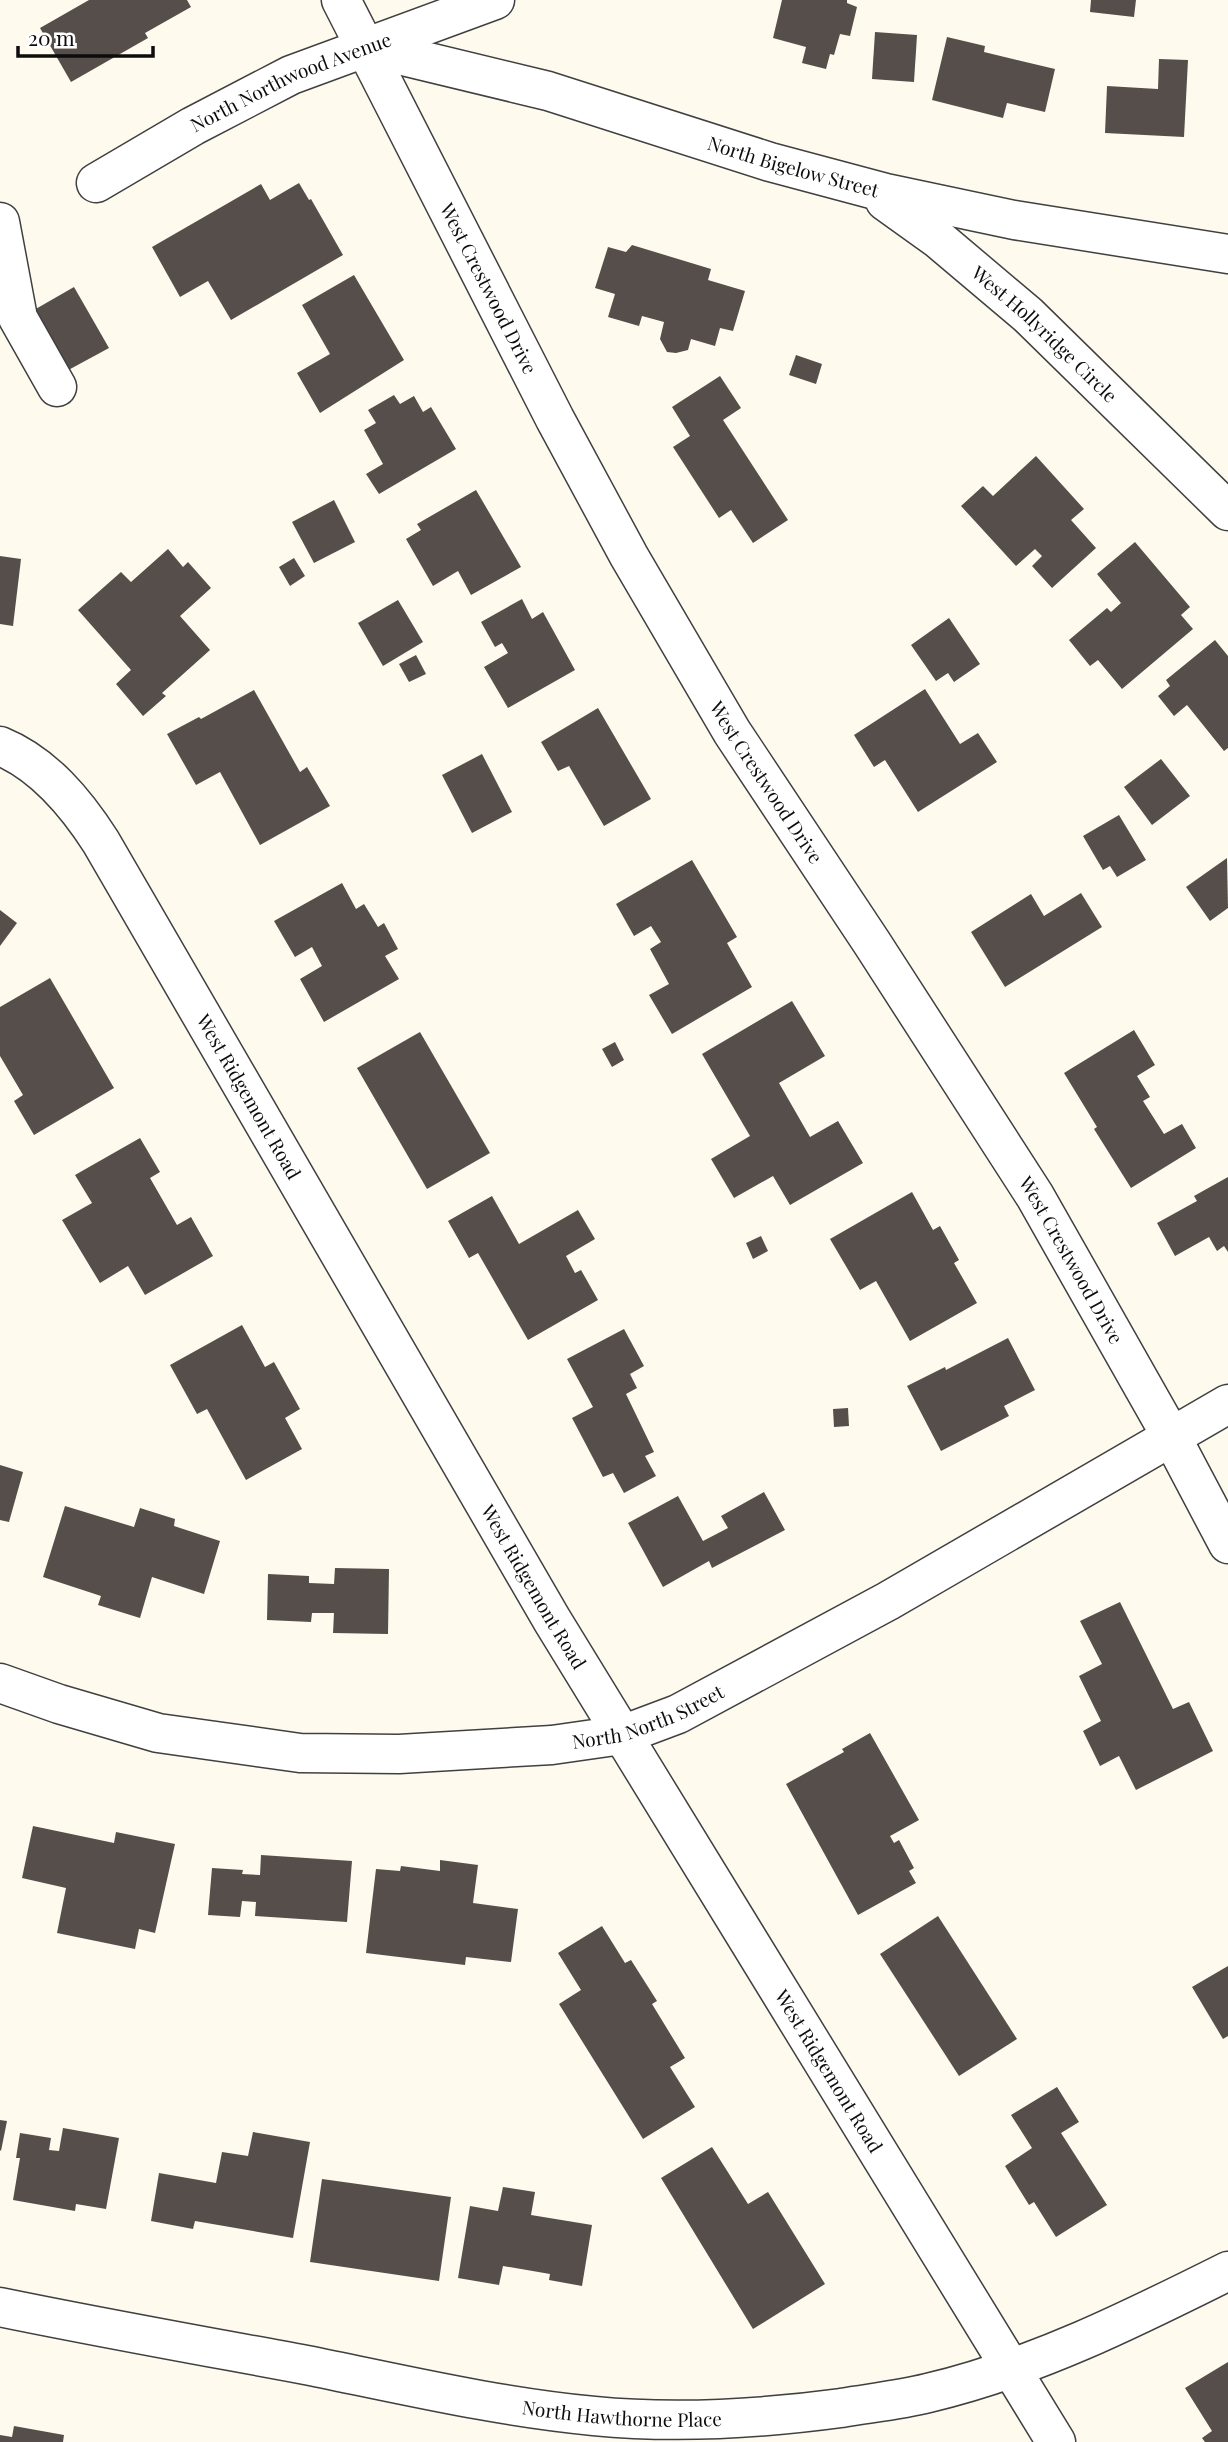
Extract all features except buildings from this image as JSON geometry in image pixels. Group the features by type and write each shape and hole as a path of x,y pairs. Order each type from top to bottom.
{"street":[{"name":"West Crestwood Drive","path":"341,0 615,533 770,791 872,943 1035,1196 1171,1436 1228,1544"},
{"name":"North Northwood Avenue","path":"96,183 259,90 306,69 495,0"},
{"name":"North Bigelow Street","path":"366,47 548,91 770,162 928,203 1014,220 1228,254"},
{"name":"West Hollyridge Circle","path":"842,181 894,206 970,264 1059,344 1228,511"},
{"path":"0,222 18,318 57,387"},
{"name":"West Ridgemont Road","path":"0,746 22,757 54,783 78,808 101,842 538,1596 1056,2442"},
{"name":"North North Street","path":"0,1683 59,1704 158,1733 279,1751 399,1754 552,1745 622,1735 678,1714 888,1601 1228,1404"},
{"name":"North Hawthorne Place","path":"0,2307 498,2403 598,2417 697,2420 798,2414 903,2398 1010,2369 1146,2312 1228,2271"}]}
